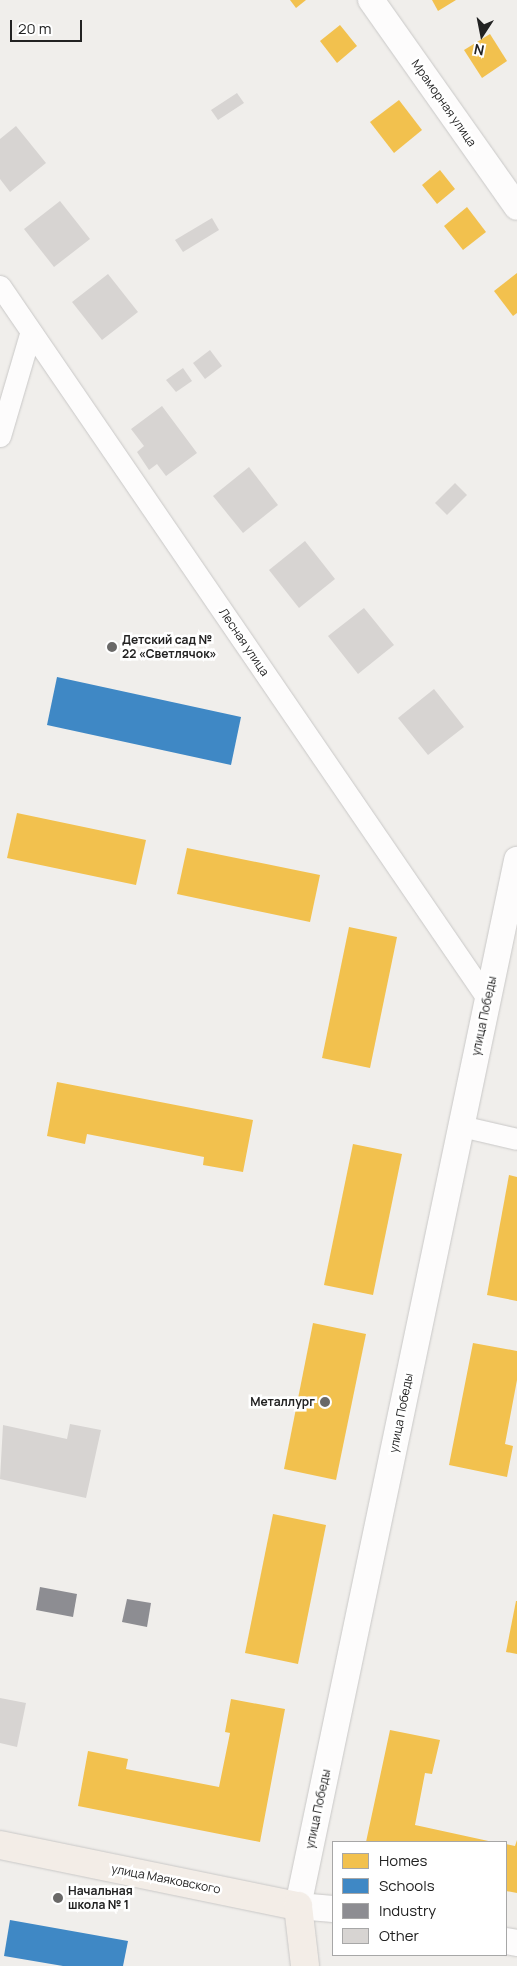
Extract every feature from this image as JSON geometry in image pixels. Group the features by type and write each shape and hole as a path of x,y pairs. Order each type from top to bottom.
{"main road":[{"name":"улица Маяковского","path":"0,1845 298,1906"},
{"name":"улица Победы","path":"298,1906 305,1966"}],"street":[{"name":"Мраморная улица","path":"371,0 517,207"},
{"name":"Лесная улица","path":"0,286 487,998"},
{"path":"0,436 31,331"},
{"name":"улица Победы","path":"298,1906 517,860"},
{"path":"461,1126 517,1139"},
{"name":"улица Маяковского","path":"298,1906 332,1909"}],"building: Homes":[{"path":"290,0 306,0 296,8"},
{"path":"432,0 456,0 438,11"},
{"path":"340,25 357,46 337,63 320,41"},
{"path":"490,34 507,61 482,78 464,50"},
{"path":"399,100 422,130 394,153 370,122"},
{"path":"440,170 455,189 437,204 422,185"},
{"path":"467,207 486,232 463,250 444,226"},
{"path":"517,273 517,313 513,316 494,291"},
{"path":"17,813 146,840 136,885 7,858"},
{"path":"187,848 320,875 310,922 177,894"},
{"path":"349,927 397,937 370,1068 322,1058"},
{"path":"57,1082 253,1120 243,1172 203,1165 204,1157 87,1134 85,1144 47,1136"},
{"path":"353,1144 402,1154 373,1295 324,1285"},
{"path":"509,1175 517,1177 517,1301 487,1295"},
{"name":"Металлург","path":"313,1323 366,1334 336,1480 284,1469"},
{"path":"473,1343 517,1351 517,1380 505,1444 513,1446 507,1477 449,1465"},
{"path":"273,1514 326,1525 298,1664 245,1653"},
{"path":"517,1601 517,1654 506,1652"},
{"path":"231,1699 285,1709 260,1842 78,1806 88,1751 128,1759 126,1769 219,1787 230,1733 225,1732"},
{"path":"390,1730 440,1740 432,1774 425,1773 415,1825 488,1841 366,1841"},
{"path":"517,1840 517,1893 507,1891 507,1844 515,1846"}],"building: Schools":[{"path":"57,677 241,717 231,765 47,725"},
{"path":"10,1920 128,1941 123,1966 63,1966 4,1956"}],"building: Industry":[{"path":"40,1587 77,1594 73,1617 36,1610"},
{"path":"127,1599 151,1603 147,1627 122,1622"}],"building: Other":[{"path":"237,93 244,103 218,120 211,110"},
{"path":"16,126 46,163 10,192 0,179 0,139"},
{"path":"60,201 90,239 54,267 24,229"},
{"path":"212,218 219,230 183,252 175,240"},
{"path":"108,274 138,312 102,340 72,302"},
{"path":"210,350 222,366 205,379 193,363"},
{"path":"183,368 192,381 176,392 166,380"},
{"path":"162,406 197,453 166,476 157,464 149,470 137,452 144,446 131,429"},
{"path":"249,467 278,505 243,533 213,496"},
{"path":"455,483 467,495 447,515 435,503"},
{"path":"305,541 335,579 299,608 269,570"},
{"path":"364,608 394,645 358,674 328,636"},
{"path":"434,689 464,727 428,755 398,718"},
{"path":"70,1424 101,1430 86,1498 0,1479 3,1425 67,1439"},
{"path":"0,1698 26,1703 17,1747 0,1743"}],"place":[{"name":"Детский сад № 22 «Светлячок»","path":"112,647"},
{"name":"Металлург","path":"325,1402"},
{"name":"Начальная школа № 1","path":"58,1898"}]}
